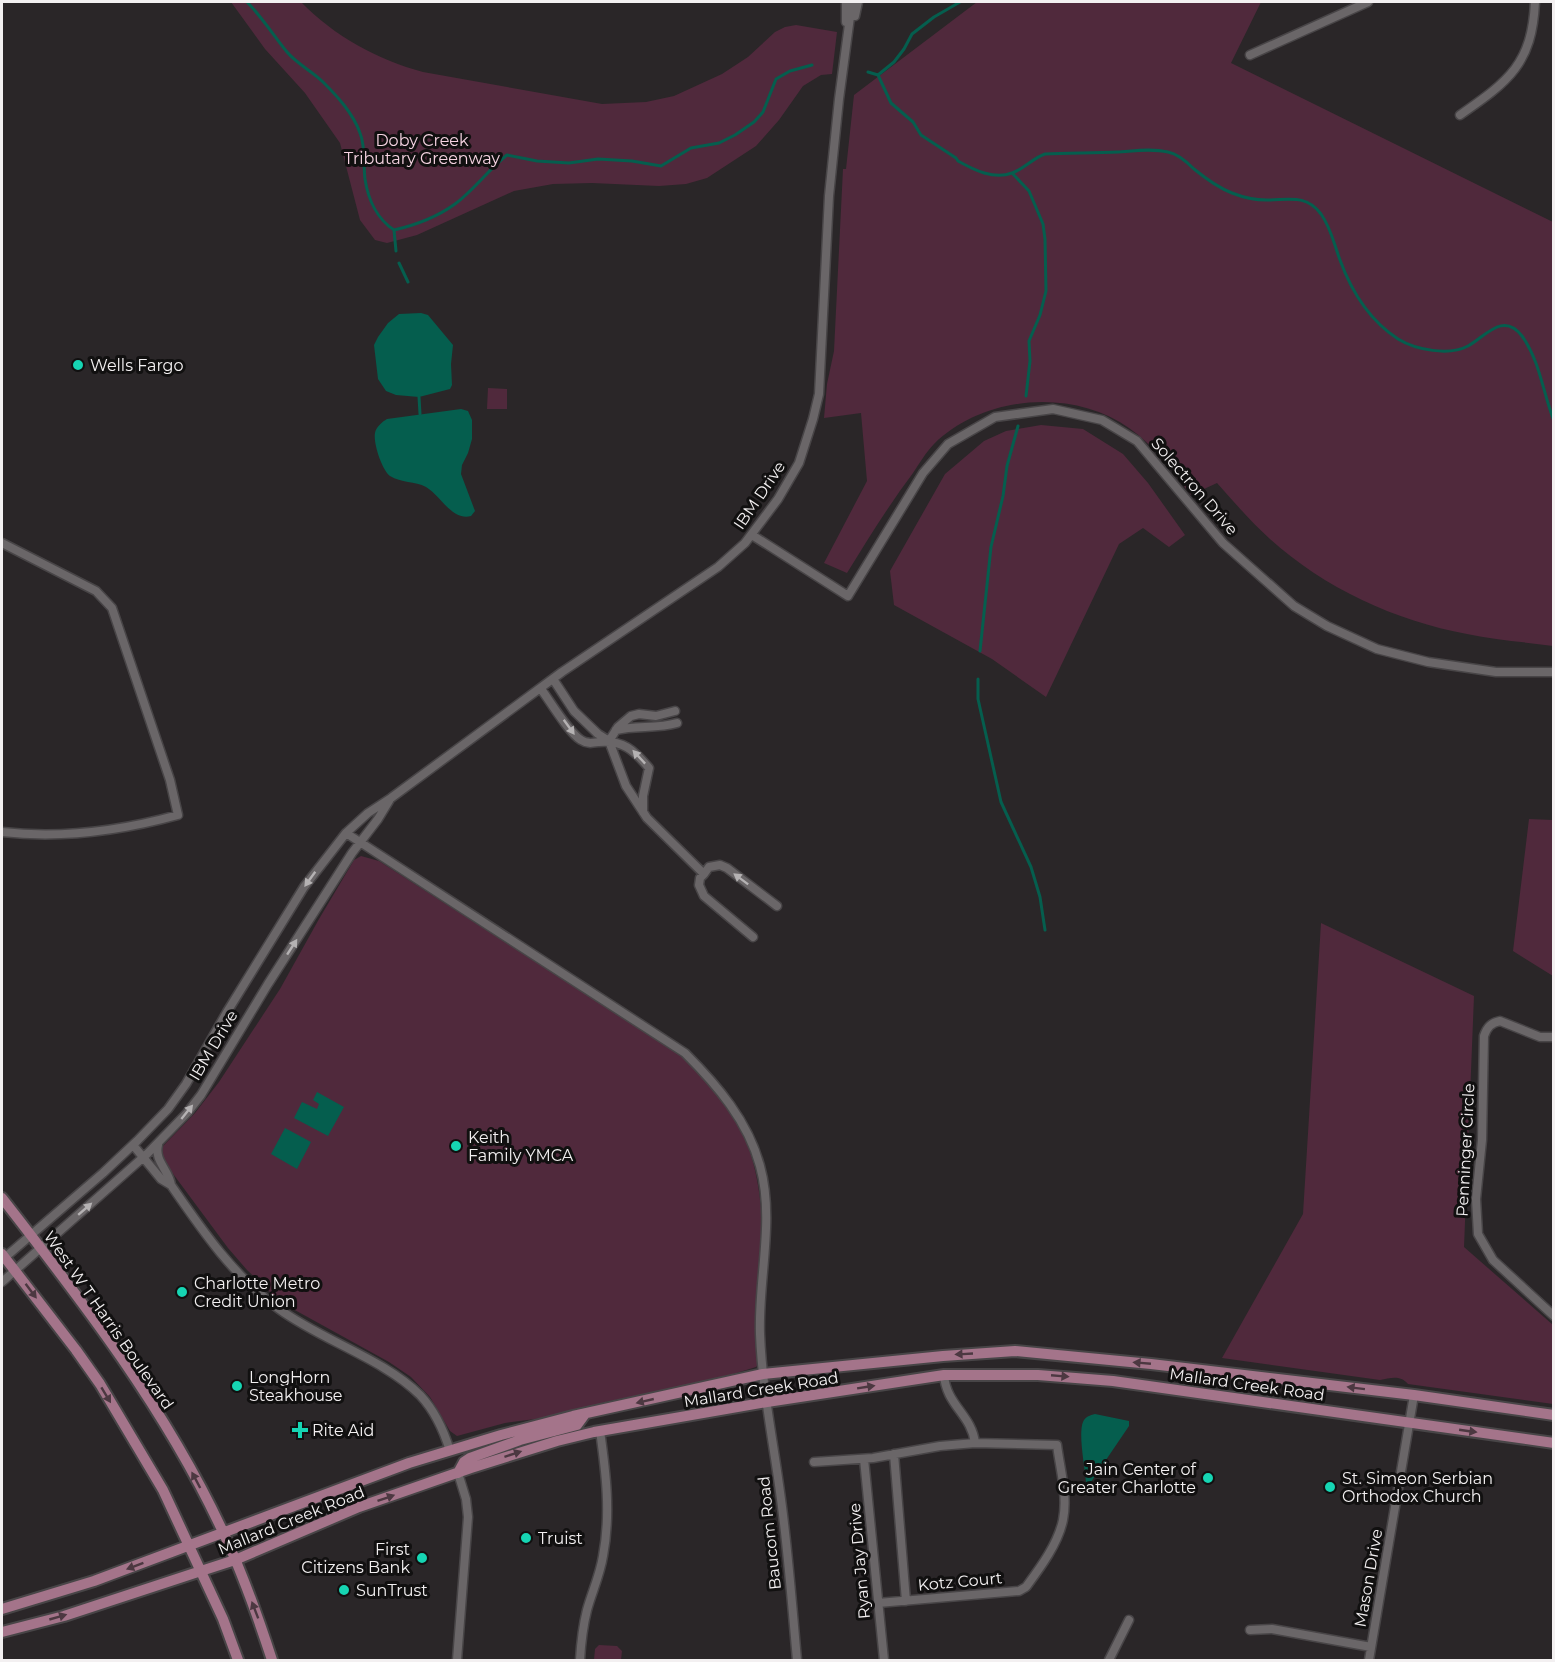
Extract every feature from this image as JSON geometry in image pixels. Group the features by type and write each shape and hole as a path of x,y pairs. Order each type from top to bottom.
{"main road":[{"name":"West W T Harris Boulevard","path":"2,1198 117,1351 185,1459 223,1532 272,1660"},
{"path":"2,1257 15,1270 99,1384 163,1490 230,1634 238,1660"},
{"name":"Mallard Creek Road","path":"2,1609 66,1591 380,1472 501,1435 764,1374 1015,1351 1151,1364 1414,1395 1554,1415"},
{"name":"Mallard Creek Road","path":"2,1632 64,1616 235,1560 359,1507 557,1441 600,1431 767,1402 944,1375 1038,1375 1113,1381 1554,1443"},
{"path":"458,1473 464,1462 470,1458 520,1440 577,1425 585,1414"}],"street":[{"name":"IBM Drive","path":"2,1257 133,1145 168,1109 186,1084 227,1012 304,887 346,833 368,813 553,679 718,567 752,535 785,487 799,463 818,400 830,185 848,31 845,18 846,2"},
{"path":"848,31 852,2"},
{"name":"IBM Drive","path":"848,31 852,25 858,2"},
{"path":"1250,55 1368,2"},
{"path":"1460,115 1495,91 1518,66 1527,49 1532,32 1534,2"},
{"name":"Solectron Drive","path":"752,535 849,596 923,474 948,444 995,417 1053,409 1102,420 1137,441 1223,543 1294,606 1327,626 1377,649 1428,663 1496,672 1554,672"},
{"path":"2,543 96,591 112,608 170,780 178,815 139,825 91,833 41,835 2,832"},
{"path":"553,679 574,711 598,734 609,741 626,786 643,813 704,874"},
{"path":"541,689 579,740 590,743 609,741 625,744 637,753 649,768 643,796 643,813"},
{"path":"609,741 616,730 631,716 675,711"},
{"path":"650,727 652,715"},
{"path":"616,730 677,723"},
{"name":"IBM Drive","path":"2,1282 144,1158 201,1095 267,984 391,798"},
{"name":"Baucom Road","path":"346,833 685,1053 730,1103 760,1164 765,1188 760,1333 767,1402 781,1496 797,1660"},
{"path":"753,937 704,896 699,885 700,878 709,867 727,868 777,906"},
{"name":"Penninger Circle","path":"1554,1037 1540,1037 1500,1020 1486,1030 1476,1223 1481,1241 1493,1260 1554,1316"},
{"path":"159,1143 156,1152 170,1175 171,1185"},
{"path":"133,1145 161,1179 171,1185 214,1245 256,1291 286,1314 389,1372 420,1395 440,1424 450,1451"},
{"path":"813,1462 864,1459 975,1443 972,1429 946,1391 944,1375"},
{"name":"Mason Drive","path":"1369,1660 1414,1395"},
{"path":"580,1660 587,1611 602,1563 606,1538 607,1475 600,1431"},
{"name":"Kotz Court","path":"878,1603 1019,1591 1026,1587 1034,1577 1060,1529 1065,1507 1057,1445 975,1443"},
{"path":"894,1454 906,1601"},
{"name":"Ryan Jay Drive","path":"864,1459 884,1660"},
{"path":"457,1660 468,1517 466,1499 458,1473"},
{"path":"1109,1660 1129,1620"},
{"path":"1250,1630 1272,1629 1371,1647"}],"green space":[{"name":"Doby Creek Tributary Greenway","path":"231,2 301,2 342,36 373,54 406,67 602,104 646,102 674,96 722,74 748,57 775,32 785,27 796,25 837,32 832,74 821,75 803,86 779,120 756,146 707,178 686,184 659,186 553,184 514,191 417,235 387,243 375,240 360,220 340,143 305,93 265,49"},
{"path":"977,2 1261,2 1231,63 1553,222 1553,646 1488,638 1440,628 1414,621 1362,600 1337,587 1291,557 1256,526 1217,483 1191,495 1155,451 1129,428 1106,415 1082,407 1055,403 1029,403 1003,407 978,415 954,428 925,454 847,573 824,563 867,481 861,413 824,418 827,384 834,351 843,169 846,169 854,95"},
{"path":"488,388 507,389 507,409 487,409"},
{"path":"1041,425 1083,429 1123,454 1148,483 1185,535 1169,547 1143,528 1119,544 1046,697 992,659 894,605 890,571 945,474 984,441 1006,431"},
{"path":"1529,819 1553,820 1553,976 1513,951"},
{"name":"Keith Family YMCA","path":"361,856 379,861 670,1048 707,1080 733,1114 750,1151 759,1190 762,1274 758,1364 756,1367 707,1382 610,1401 543,1418 505,1423 457,1436 450,1431 430,1397 411,1377 389,1362 293,1309 270,1292 228,1248 165,1163 162,1150 219,1082 280,989 354,860"},
{"path":"1321,923 1474,996 1464,1247 1553,1325 1553,1404 1408,1384 1399,1378 1380,1380 1222,1358 1303,1214"},
{"path":"599,1645 617,1646 622,1651 621,1660 594,1660 595,1649"}],"shaded area":[{"path":"399,314 428,315 453,345 452,385 450,389 419,397 396,395 386,391 378,379 374,345 388,323"},
{"path":"461,409 468,411 472,420 472,439 461,474 475,511 471,516 464,517 452,511 426,487 390,476 381,462 375,437 381,423 387,419"},
{"path":"317,1092 344,1107 328,1136 294,1118 302,1102 317,1109 319,1104 313,1100"},
{"path":"285,1128 311,1142 297,1169 271,1154"},
{"path":"1095,1414 1129,1421 1129,1426 1091,1482 1086,1482 1081,1443 1082,1427 1085,1419"}],"waterway":[{"path":"247,2 291,56 323,82 349,112 362,139 368,194 378,214 394,230 426,220 448,209 507,155 537,161 569,163 598,159 661,166 691,148 719,143 735,135 754,122 763,112 776,79 790,71 812,65"},
{"path":"878,75 894,62 912,34 934,17 960,2"},
{"path":"868,72 878,75"},
{"path":"878,75 891,103 913,122 921,135 958,161 984,173 991,175 1012,173 1045,154 1155,150 1179,156 1212,182 1236,194 1263,200 1297,200 1309,203 1321,214 1330,230 1340,260 1356,294 1370,314 1388,332 1405,343 1423,349 1452,351 1468,346 1494,328 1508,326 1515,329 1522,336 1533,356 1554,421"},
{"path":"1012,173 1029,191 1043,224 1045,239 1046,291 1040,315 1029,341 1030,361 1026,396"},
{"path":"394,230 396,251"},
{"path":"399,263 408,282"},
{"path":"419,397 420,414"},
{"path":"980,651 991,547 1003,496 1007,466 1018,426"},
{"path":"978,679 978,699 1001,802 1031,867 1040,897 1045,930"}],"place":[{"name":"Wells Fargo","path":"78,365"},
{"name":"Keith Family YMCA","path":"456,1146"},
{"name":"Charlotte Metro Credit Union","path":"182,1292"},
{"name":"LongHorn Steakhouse","path":"237,1386"},
{"name":"Rite Aid","path":"300,1430"},
{"name":"Jain Center of Greater Charlotte","path":"1208,1478"},
{"name":"St. Simeon Serbian Orthodox Church","path":"1330,1487"},
{"name":"Truist","path":"526,1538"},
{"name":"First Citizens Bank","path":"422,1558"},
{"name":"SunTrust","path":"344,1590"}]}
